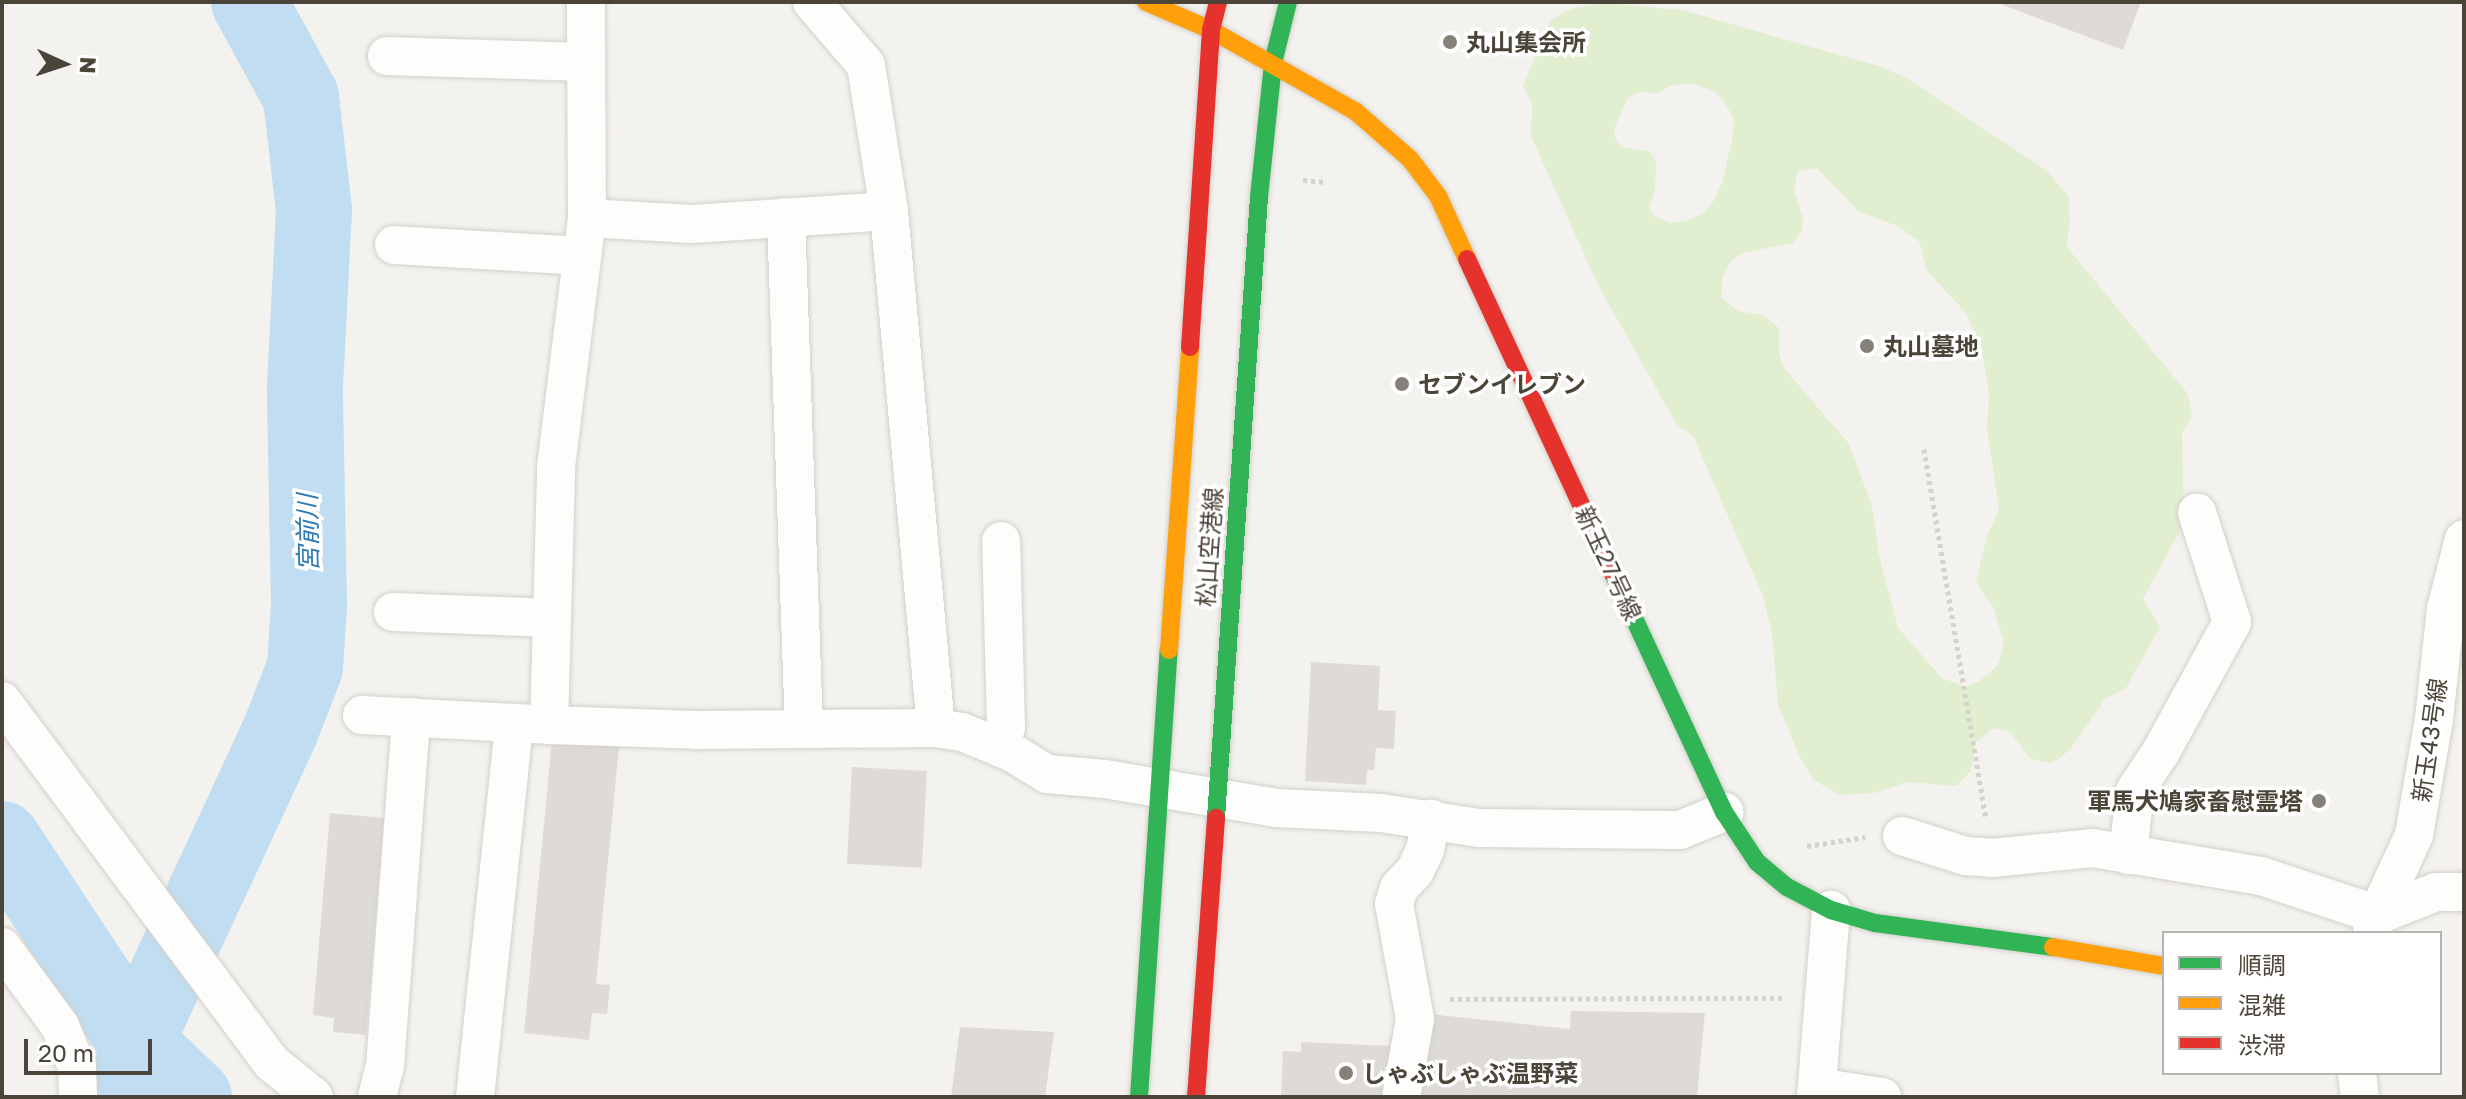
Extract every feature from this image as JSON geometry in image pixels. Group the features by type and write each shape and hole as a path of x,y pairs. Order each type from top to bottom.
{"main road":[{"name":"新玉27号線","path":"1146,2 1211,30 1355,111 1410,159 1438,196 1724,812 1757,862 1787,887 1831,910 1875,923 2095,953 2162,966"},
{"name":"松山空港線","path":"1139,1097 1157,788 1211,30 1218,2"},
{"name":"松山空港線","path":"1196,1097 1259,197 1273,63 1288,2"}],"street":[{"path":"475,1097 531,724 552,618 556,467 587,218 586,2"},
{"path":"812,2 866,65 889,211 936,728"},
{"path":"387,56 585,62"},
{"path":"587,218 692,224 889,211"},
{"path":"786,217 804,729"},
{"path":"394,245 582,256"},
{"path":"2128,855 2135,791 2162,750 2232,622 2197,512"},
{"name":"新玉43号線","path":"2373,924 2414,835 2434,719 2446,609 2464,539"},
{"path":"1000,748 1006,727 1001,541"},
{"path":"393,612 552,618"},
{"path":"4,708 183,941 272,1063 314,1097"},
{"path":"362,715 531,724 936,728 962,732 1000,748 1047,774 1277,808 1381,813 1479,828 1680,830 1724,812"},
{"path":"377,1097 385,1066 411,717"},
{"path":"1401,1097 1412,1052 1414,999 1394,904 1399,888 1415,871 1425,850 1431,819"},
{"path":"1902,836 1966,856 1992,858 2065,848 2092,848 2261,876 2373,924 2436,892 2464,892"},
{"path":"1831,910 1816,1092 1882,1097"},
{"path":"2,947 60,1026 77,1067 78,1097"},
{"path":"2357,1075 2360,1097"}],"path":[{"path":"1924,449 1992,858"},
{"path":"1757,862 1790,849 1866,836 1902,836"},
{"path":"1414,999 1825,998"}],"green space":[{"path":"1604,3 1682,10 1878,66 1905,77 2046,170 2068,196 2070,220 2067,247 2188,394 2192,416 2182,434 2184,523 2143,599 2160,627 2126,688 2105,699 2071,748 2059,759 2049,763 2031,759 2010,732 1994,728 1976,742 1971,771 1957,786 1908,782 1874,793 1839,795 1814,780 1801,760 1778,705 1772,633 1763,596 1693,436 1677,425 1598,285 1531,136 1532,104 1523,86 1550,21 1571,9","holes":["1693,84 1714,91 1727,106 1734,120 1732,139 1722,183 1713,202 1704,213 1686,221 1669,223 1654,216 1649,209 1655,190 1656,161 1650,152 1623,147 1616,140 1614,129 1628,97 1641,92 1657,93 1673,85","1817,168 1858,211 1895,225 1919,241 1927,271 1966,313 1982,350 1989,395 1987,429 1999,509 1987,536 1976,582 1994,609 2004,643 1998,665 1981,680 1966,687 1942,678 1898,628 1879,555 1872,506 1849,444 1783,367 1779,352 1779,328 1763,315 1738,311 1721,297 1723,276 1730,262 1742,253 1793,243 1802,231 1803,219 1794,190 1798,171"]}],"building":[{"path":"1995,2 2141,2 2123,50"},
{"path":"1311,662 1380,666 1378,710 1396,711 1394,749 1376,748 1374,770 1367,770 1366,785 1305,781"},
{"path":"552,740 619,747 596,984 610,985 607,1014 592,1013 589,1040 524,1033"},
{"path":"852,767 927,771 922,868 847,864"},
{"path":"330,813 384,818 366,1035 333,1032 334,1018 313,1015"},
{"path":"1571,1011 1705,1013 1697,1097 1421,1097 1429,1014 1570,1029"},
{"path":"960,1027 1054,1032 1045,1097 951,1097"},
{"path":"1301,1042 1391,1046 1388,1097 1281,1097 1283,1051 1301,1052"}],"waterway":[{"name":"宮前川","path":"130,1097 136,1042 281,729 305,667 309,605 305,387 314,210 301,97 249,2"},
{"name":"宮前川","path":"2,839 136,1042 194,1097"}],"traffic: fast":[{"path":"1216,818 1259,197 1273,63 1288,2"},
{"path":"1613,573 1724,812 1757,862 1787,887 1831,910 1875,923 2053,947"},
{"path":"1139,1097 1169,650"}],"traffic: slow":[{"path":"1146,2 1211,30 1355,111 1410,159 1438,196 1467,259"},
{"path":"1169,650 1190,347"},
{"path":"2053,947 2162,966"}],"traffic: jam":[{"path":"1190,347 1211,30 1218,2"},
{"path":"1467,259 1613,573"},
{"path":"1196,1097 1216,818"}],"place":[{"name":"丸山集会所","path":"1450,42"},
{"name":"丸山墓地","path":"1867,346"},
{"name":"セブンイレブン","path":"1402,384"},
{"name":"軍馬犬鳩家畜慰霊塔","path":"2319,801"},
{"name":"しゃぶしゃぶ温野菜","path":"1346,1073"}]}
